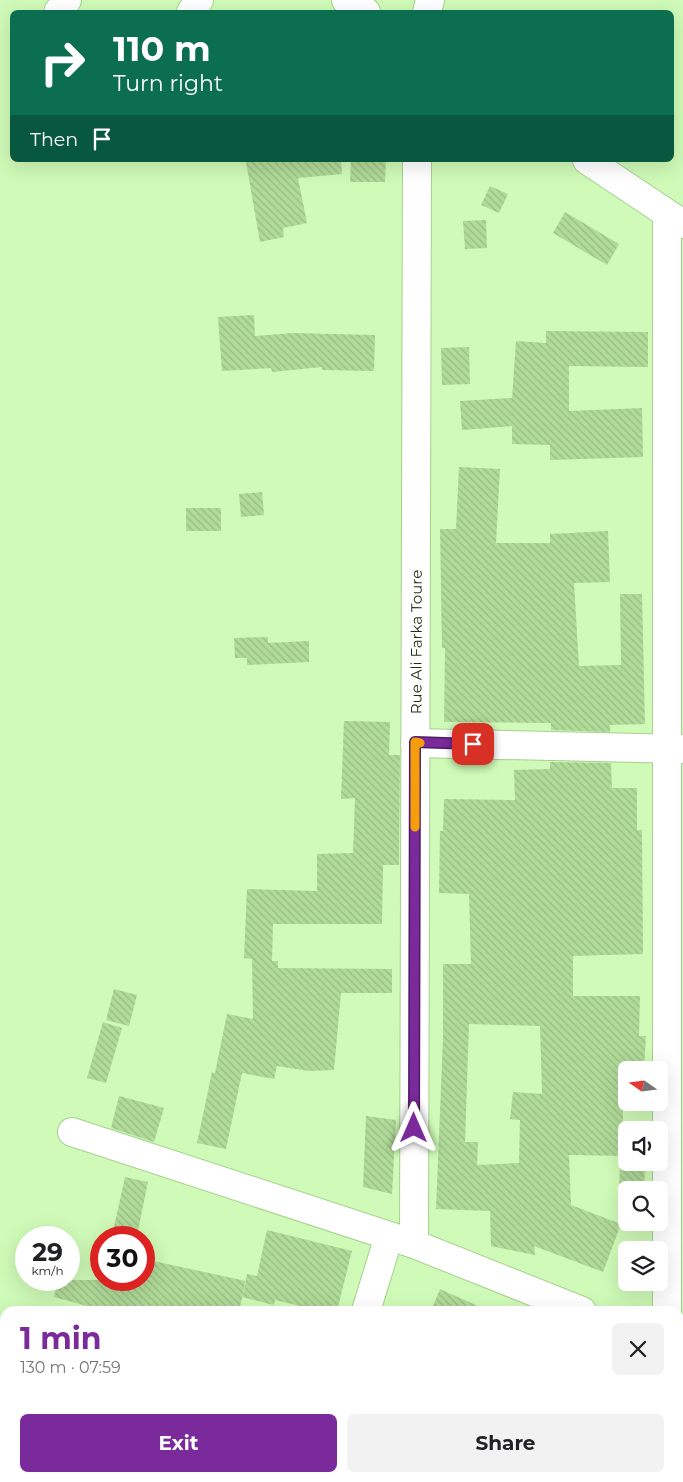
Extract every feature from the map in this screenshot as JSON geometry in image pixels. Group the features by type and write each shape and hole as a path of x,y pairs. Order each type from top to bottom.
{"street":[{"path":"346,0 363,10"},
{"name":"Rue Ali Farka Toure","path":"368,1306 401,1240 415,742 417,162"},
{"path":"590,162 675,219 674,749 667,1306"},
{"path":"415,742 674,749"},
{"path":"72,1132 401,1240 569,1306"}],"building":[{"path":"246,162 341,162 342,174 298,178 307,223 283,228 284,237 260,242"},
{"path":"351,162 386,162 385,182 350,182"},
{"path":"490,186 508,194 499,213 481,205"},
{"path":"565,212 619,244 607,265 553,233"},
{"path":"486,220 487,248 465,249 463,221"},
{"path":"254,315 255,336 293,333 375,335 374,371 322,370 322,367 272,372 271,368 222,371 218,317"},
{"path":"546,331 648,332 648,367 569,366 569,411 642,408 643,457 550,460 550,445 512,444 512,426 462,430 460,401 512,398 516,341 546,343"},
{"path":"469,347 470,384 442,385 441,348"},
{"path":"459,467 500,469 496,543 550,543 550,534 608,531 610,582 574,583 579,666 621,665 620,594 642,594 645,724 610,725 610,732 551,730 551,723 444,722 445,648 442,648 440,529 456,529"},
{"path":"262,492 264,515 241,517 239,494"},
{"path":"186,508 221,508 221,531 186,531"},
{"path":"268,637 268,643 309,641 309,662 247,665 247,658 235,658 234,638"},
{"path":"344,721 390,722 389,755 400,755 399,865 383,865 382,924 273,924 272,961 278,961 278,968 392,969 392,993 341,993 334,1070 309,1071 277,1066 274,1079 242,1073 226,1149 197,1143 212,1072 215,1073 227,1014 253,1019 252,959 244,958 247,889 317,891 317,854 353,853 355,798 341,799"},
{"path":"550,762 611,763 612,788 637,788 637,830 642,830 643,954 573,956 573,996 640,996 639,1036 646,1036 645,1061 618,1061 618,1111 623,1111 623,1121 618,1121 618,1156 569,1155 571,1205 618,1223 618,1231 603,1272 534,1246 535,1255 491,1246 490,1211 436,1209 443,1038 443,964 471,964 469,894 439,893 440,831 443,831 444,799 515,800 514,770 550,769","holes":["469,1024 540,1026 542,1094 513,1092 510,1119 520,1120 519,1163 477,1165 478,1142 465,1142"]},
{"path":"114,989 137,995 129,1026 106,1020"},
{"path":"103,1022 122,1028 106,1083 87,1078"},
{"path":"119,1096 164,1108 154,1142 111,1128"},
{"path":"366,1116 396,1120 392,1194 363,1187"},
{"path":"620,1171 645,1171 644,1181 619,1181"},
{"path":"125,1177 148,1182 139,1226 114,1226"},
{"path":"267,1230 352,1251 338,1306 300,1306 275,1300 274,1305 242,1297 247,1274 257,1276"},
{"path":"155,1261 246,1281 240,1306 87,1306 54,1297 55,1291 80,1291 80,1280 90,1280 90,1291 155,1291"},
{"path":"440,1289 478,1306 433,1306"}],"slow traffic":[{"path":"415,827 415,742 420,743"}],"route":[{"path":"414,1128 415,742 473,744"}]}
